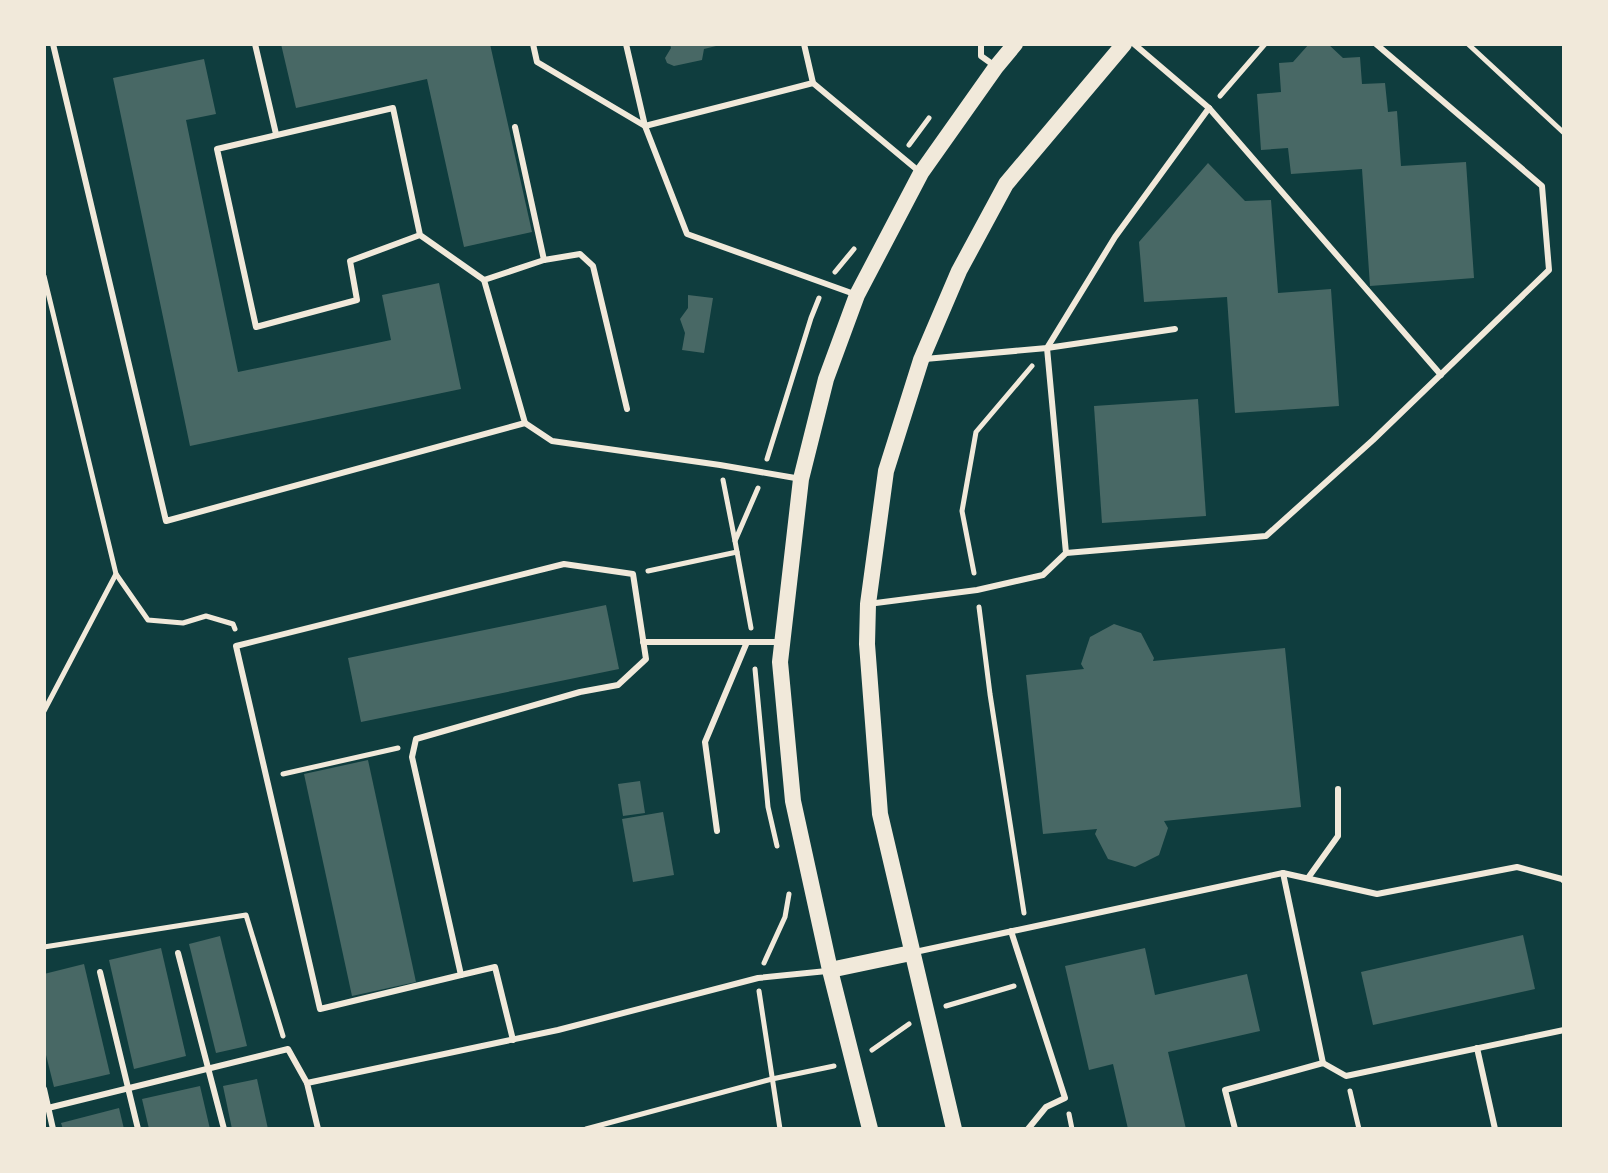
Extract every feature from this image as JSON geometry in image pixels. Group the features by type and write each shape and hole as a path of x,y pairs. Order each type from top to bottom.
{"main road":[{"path":"870,1129 830,970 793,801 780,662 801,479 826,379 857,295 921,173 1015,44"},
{"path":"954,1129 880,814 867,644 868,604 886,471 921,360 959,271 1006,184 1124,44"},
{"path":"830,970 911,953"}],"lane":[{"path":"53,44 166,521 525,423"},
{"path":"255,44 276,134"},
{"path":"533,44 537,62 645,126 813,83"},
{"path":"626,44 645,126 687,234 857,295"},
{"path":"804,44 813,83 921,173"},
{"path":"981,44 981,56 996,67"},
{"path":"1134,44 1209,108 1441,375"},
{"path":"868,604 977,590 1043,575 1066,553 1266,536 1373,440 1549,270 1542,186 1376,44"},
{"path":"420,235 350,261 357,300 256,327 217,149 393,108 420,235 484,280 525,423 552,441 801,479"},
{"path":"1066,553 1047,348 1115,237 1209,108"},
{"path":"515,127 544,260"},
{"path":"484,280 544,260 580,254 593,266 627,409"},
{"path":"921,360 1047,348 1175,329"},
{"path":"461,975 412,757 416,739 580,692 618,685 646,659 633,574 564,564 236,646 320,1009 495,967 513,1040"},
{"path":"643,642 781,642"},
{"path":"717,831 705,742 747,642"},
{"path":"1308,878 1338,836 1338,789"},
{"path":"911,953 1283,873 1377,894 1517,867 1564,881"},
{"path":"1283,873 1323,1063"},
{"path":"1011,931 1065,1098 1046,1107 1028,1129"},
{"path":"178,953 224,1129"},
{"path":"307,1083 558,1030 758,978 830,970"},
{"path":"100,972 138,1129"},
{"path":"1235,1129 1225,1090 1323,1063 1346,1076 1564,1030"},
{"path":"1477,1048 1495,1129"},
{"path":"48,1108 288,1049 307,1083 318,1129"},
{"path":"44,1089 53,1129"}],"path":[{"path":"1209,108 1265,44"},
{"path":"1468,44 1564,133"},
{"path":"44,276 116,574 148,620 183,623 206,616 233,624 242,644"},
{"path":"1026,928 977,590 962,511 976,432 1047,348"},
{"path":"720,465 735,541"},
{"path":"633,574 737,552"},
{"path":"44,711 116,574"},
{"path":"266,778 415,745"},
{"path":"586,1129 772,1079 855,1062 926,1012 1027,982"},
{"path":"1346,1076 1359,1129"},
{"path":"1065,1098 1072,1129"}],"building":[{"path":"281,44 490,44 532,232 464,247 427,79 296,108"},
{"path":"670,44 720,45 704,49 702,60 674,66 667,63 665,58"},
{"path":"1309,44 1328,44 1343,58 1360,57 1362,84 1385,83 1388,112 1397,111 1401,166 1466,162 1474,278 1370,286 1362,169 1291,174 1288,148 1261,150 1257,94 1281,92 1279,63 1293,62"},
{"path":"204,59 216,114 186,120 238,372 391,340 382,295 439,283 461,389 190,446 113,78"},
{"path":"1208,163 1245,201 1271,200 1278,293 1331,289 1339,406 1235,413 1227,297 1144,302 1139,242"},
{"path":"688,295 713,298 704,353 682,350 685,333 680,319 688,308"},
{"path":"1198,399 1206,516 1102,523 1094,406"},
{"path":"606,605 619,669 361,722 348,658"},
{"path":"1114,624 1141,633 1153,661 1285,648 1301,807 1164,821 1168,828 1159,855 1135,867 1108,859 1095,834 1097,829 1043,834 1026,675 1084,669 1081,664 1090,637"},
{"path":"368,760 416,982 352,996 304,774"},
{"path":"640,781 645,813 623,816 618,784"},
{"path":"663,812 674,875 633,882 622,819"},
{"path":"1523,935 1535,989 1373,1025 1361,972"},
{"path":"220,936 247,1046 216,1053 189,944"},
{"path":"161,948 186,1056 134,1069 109,960"},
{"path":"1145,948 1155,995 1247,974 1260,1031 1168,1052 1186,1129 1128,1129 1113,1064 1089,1070 1065,966"},
{"path":"84,964 110,1074 54,1087 44,1047 44,974"},
{"path":"257,1079 268,1129 232,1129 223,1086"},
{"path":"200,1086 210,1129 149,1129 142,1099"},
{"path":"119,1108 124,1129 63,1129 61,1123"}]}
